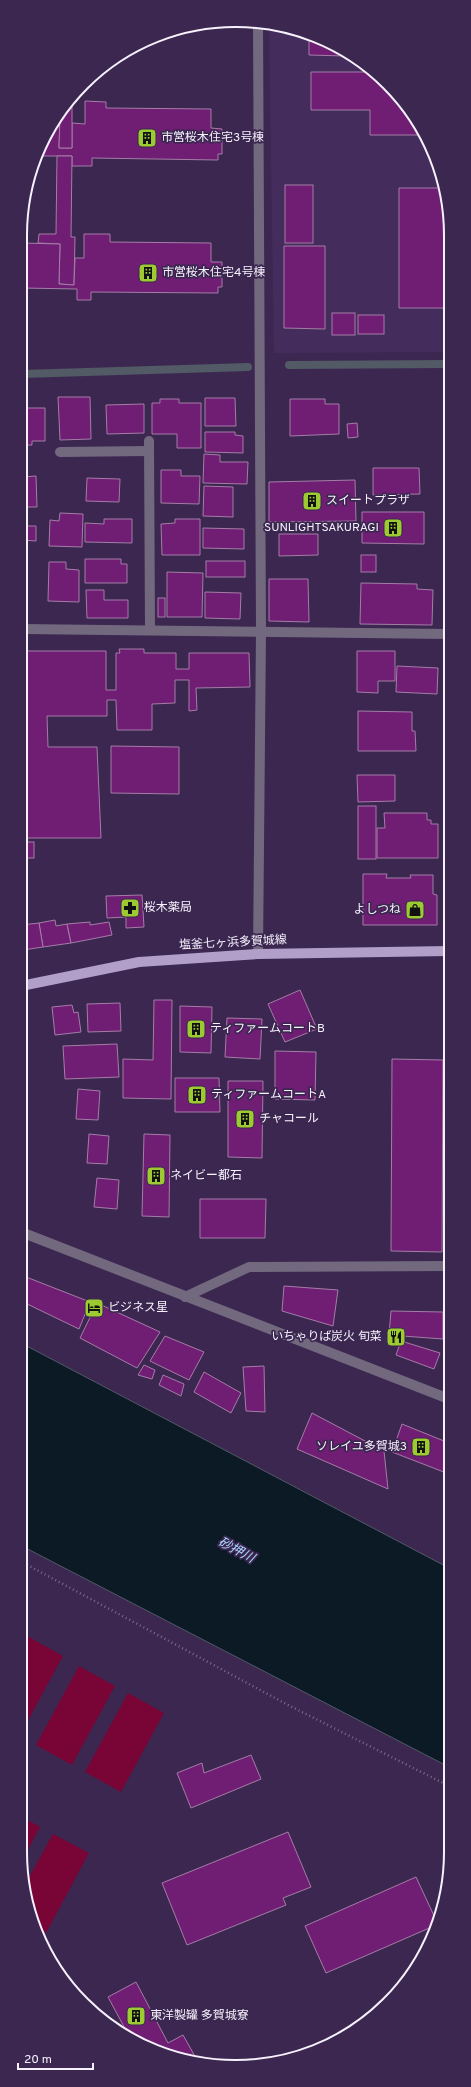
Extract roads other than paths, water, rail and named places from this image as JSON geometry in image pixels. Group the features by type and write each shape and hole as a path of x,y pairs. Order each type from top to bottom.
{"main road":[{"name":"塩釜七ヶ浜多賀城線","path":"27,985 139,962 258,954 444,951"}],"street":[{"path":"258,28 261,631 258,954"},
{"path":"60,452 149,446 150,629"},
{"path":"27,629 150,629 444,634"},
{"path":"27,1234 444,1397"},
{"path":"185,1297 249,1267 444,1266"}],"water":[{"name":"砂押川","path":"27,1346 444,1565 444,1764 27,1549"}],"waterway":[{"path":"289,365 444,364"},
{"path":"27,374 248,367"}],"place":[{"name":"市営桜木住宅3号棟","path":"147,138"},
{"name":"市営桜木住宅4号棟","path":"148,273"},
{"name":"スイートプラザ","path":"312,501"},
{"name":"SUNLIGHTSAKURAGI","path":"393,528"},
{"name":"桜木薬局","path":"130,908"},
{"name":"よしつね","path":"415,910"},
{"name":"ティファームコートB","path":"196,1029"},
{"name":"ティファームコートA","path":"197,1095"},
{"name":"チャコール","path":"245,1119"},
{"name":"ネイビー都石","path":"156,1176"},
{"name":"ビジネス星","path":"94,1308"},
{"name":"いちゃりば炭火 旬菜","path":"396,1337"},
{"name":"ソレイユ多賀城3","path":"421,1447"},
{"name":"東洋製罐 多賀城寮","path":"136,2016"}]}
